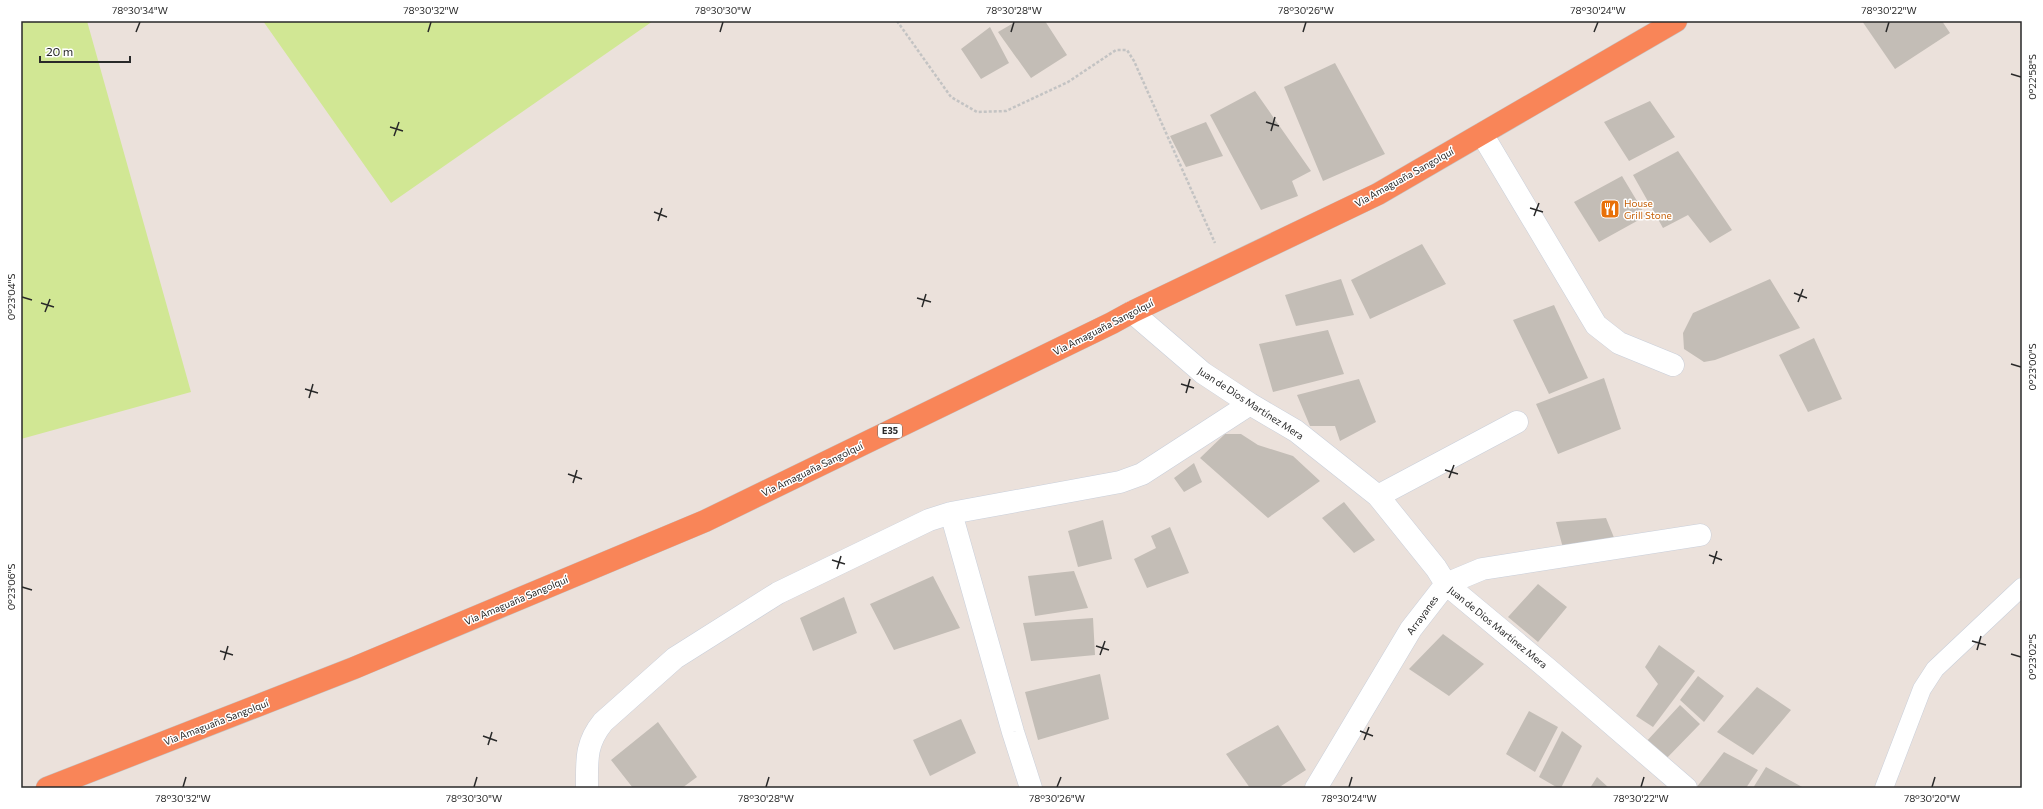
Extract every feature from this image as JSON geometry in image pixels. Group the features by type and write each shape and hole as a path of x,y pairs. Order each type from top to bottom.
{"highway":[{"name":"Via Amaguaña Sangolquí","path":"47,788 76,783 705,521 1105,327 1132,312 1378,194 1676,21"}],"street":[{"path":"1482,134 1596,325 1619,343 1673,365"},
{"name":"Juan de Dios Martínez Mera","path":"1132,312 1202,373 1296,431 1378,496 1436,568 1446,584 1548,668 1686,788"},
{"path":"587,788 588,749 593,734 603,722 675,658 778,593 929,520 951,513 1120,482 1142,474 1250,404"},
{"path":"1378,496 1517,422"},
{"path":"951,513 1012,732 1030,788"},
{"name":"Arrayanes","path":"1316,788 1411,629 1446,584 1482,569 1700,535"}],"lane":[{"path":"1884,788 1922,689 1935,670 2022,587"}],"path":[{"path":"897,21 951,97 977,112 1006,111 1068,82 1116,50 1127,50 1134,61 1225,267"}],"green space":[{"path":"21,21 87,21 191,392 21,439"},
{"path":"263,21 653,21 391,203"}],"building":[{"path":"1017,21 1045,21 1067,55 1031,78 998,32"},
{"path":"1862,21 1942,21 1950,33 1895,69"},
{"path":"990,27 1009,63 981,79 961,49"},
{"path":"1335,63 1385,154 1323,181 1284,87"},
{"path":"1255,91 1311,171 1292,181 1298,196 1261,210 1210,115"},
{"path":"1650,101 1675,137 1629,161 1604,122"},
{"path":"1206,122 1223,156 1186,167 1170,136"},
{"path":"1678,151 1732,230 1710,243 1688,215 1663,228 1633,175"},
{"name":"House Grill Stone","path":"1622,176 1646,216 1599,242 1574,202"},
{"path":"1422,244 1446,284 1370,319 1351,280"},
{"path":"1341,279 1354,315 1296,326 1285,295"},
{"path":"1770,279 1800,328 1715,360 1704,362 1684,349 1683,333 1693,313"},
{"path":"1554,305 1588,378 1549,394 1513,320"},
{"path":"1328,330 1344,374 1273,392 1259,344"},
{"path":"1814,338 1842,399 1808,412 1779,355"},
{"path":"1604,378 1621,429 1558,454 1536,404"},
{"path":"1359,379 1376,422 1340,441 1335,426 1310,426 1297,395"},
{"path":"1225,434 1241,434 1258,445 1293,456 1320,481 1268,518 1200,458"},
{"path":"1194,463 1202,482 1184,492 1174,478"},
{"path":"1344,502 1375,540 1354,553 1322,518"},
{"path":"1606,518 1615,540 1563,548 1556,522"},
{"path":"1103,520 1112,559 1078,567 1068,531"},
{"path":"1170,527 1189,573 1147,588 1134,559 1156,548 1151,536"},
{"path":"1074,571 1088,608 1035,616 1028,576"},
{"path":"933,576 960,628 894,650 870,604"},
{"path":"1538,584 1567,607 1538,642 1508,617"},
{"path":"844,597 857,633 813,651 800,618"},
{"path":"1093,618 1095,655 1031,661 1023,623"},
{"path":"1443,634 1484,664 1449,696 1409,669"},
{"path":"1659,645 1695,671 1653,727 1636,716 1658,684 1645,667"},
{"path":"1100,674 1109,719 1038,740 1025,692"},
{"path":"1698,676 1724,696 1704,722 1680,700"},
{"path":"1757,687 1791,710 1753,755 1717,732"},
{"path":"1680,705 1700,724 1664,761 1645,743"},
{"path":"1529,711 1558,727 1535,772 1506,754"},
{"path":"961,719 976,753 930,776 913,740"},
{"path":"658,722 697,777 682,788 633,788 611,760"},
{"path":"1278,725 1306,770 1278,788 1250,788 1226,754"},
{"path":"1562,731 1582,746 1561,788 1558,788 1539,777"},
{"path":"1724,752 1758,770 1746,788 1696,788"},
{"path":"1766,767 1804,788 1753,788"},
{"path":"1597,777 1609,788 1590,788"}],"place":[{"name":"House Grill Stone","path":"1610,209"}]}
